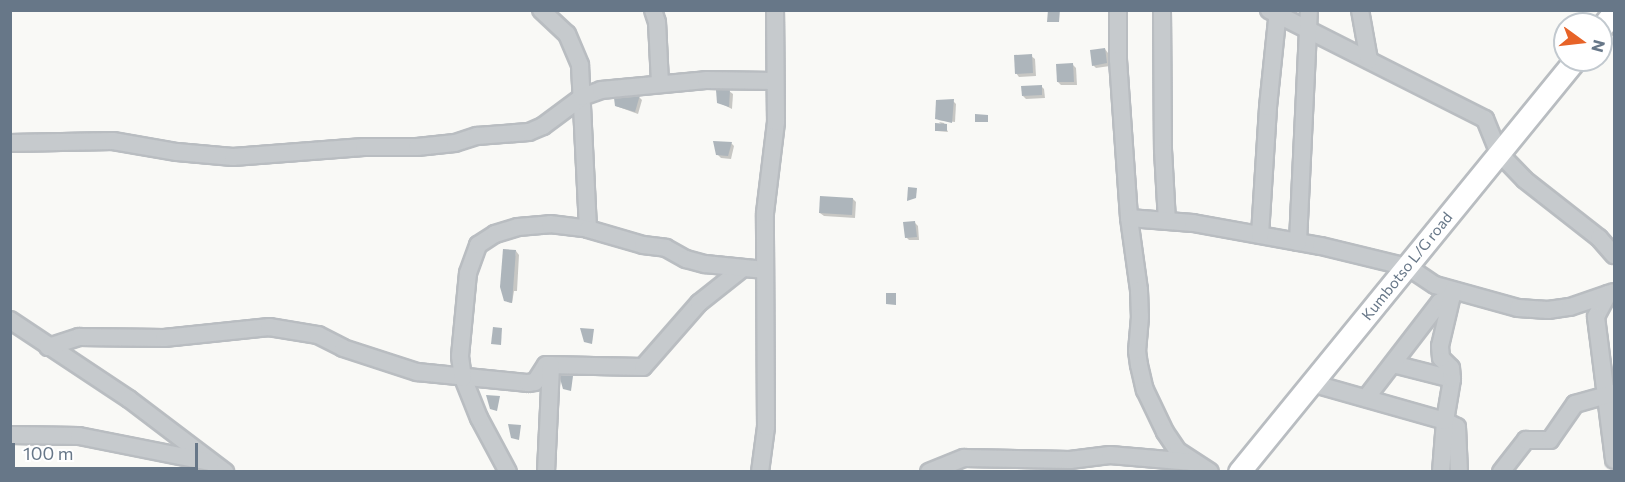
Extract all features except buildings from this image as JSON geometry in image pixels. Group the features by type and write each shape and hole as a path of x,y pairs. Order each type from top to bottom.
{"main road":[{"name":"Kumbotso L/G road","path":"1239,471 1565,72"}],"street":[{"path":"541,10 559,24 575,48 580,65 588,229"},
{"path":"653,10 657,22 660,83"},
{"path":"760,471 766,426 765,213 776,122 775,10"},
{"path":"1118,10 1118,60 1129,218 1140,317 1137,351 1145,390 1165,432 1178,451 1203,467"},
{"path":"1162,10 1163,150 1167,221"},
{"path":"1298,242 1306,29 1309,10"},
{"path":"1360,10 1369,60"},
{"path":"1260,235 1275,12 1485,119 1499,153 1525,180 1599,238 1614,255"},
{"path":"10,143 113,141 177,152 233,157 364,147 417,147 454,143 477,136 529,132 543,126 582,97 602,90 706,80 774,81"},
{"path":"1129,218 1167,221 1260,235 1408,267 1452,294 1518,308 1548,310 1570,307 1611,293"},
{"path":"508,471 479,418 464,378 460,356 462,313 468,273 478,245 495,234 518,226 550,224 588,229 643,245 666,248 686,259 705,264 765,270"},
{"path":"48,347 79,337 164,338 269,327 318,334 343,348 417,372 464,378 535,382 543,367 551,365 643,367 699,303 743,268"},
{"path":"1611,293 1596,317 1608,367 1614,450"},
{"path":"1366,399 1440,302 1452,294"},
{"path":"1441,471 1445,421 1452,379 1451,368 1441,358 1440,346 1452,294"},
{"path":"10,320 129,399 221,468"},
{"path":"1393,364 1452,379"},
{"path":"546,471 551,365"},
{"path":"1311,383 1445,421 1457,427 1459,471"},
{"path":"1501,471 1526,440 1550,440 1575,404 1611,394"},
{"path":"10,435 79,436 221,468"},
{"path":"929,471 964,458 1070,460 1110,455 1203,467"}]}
